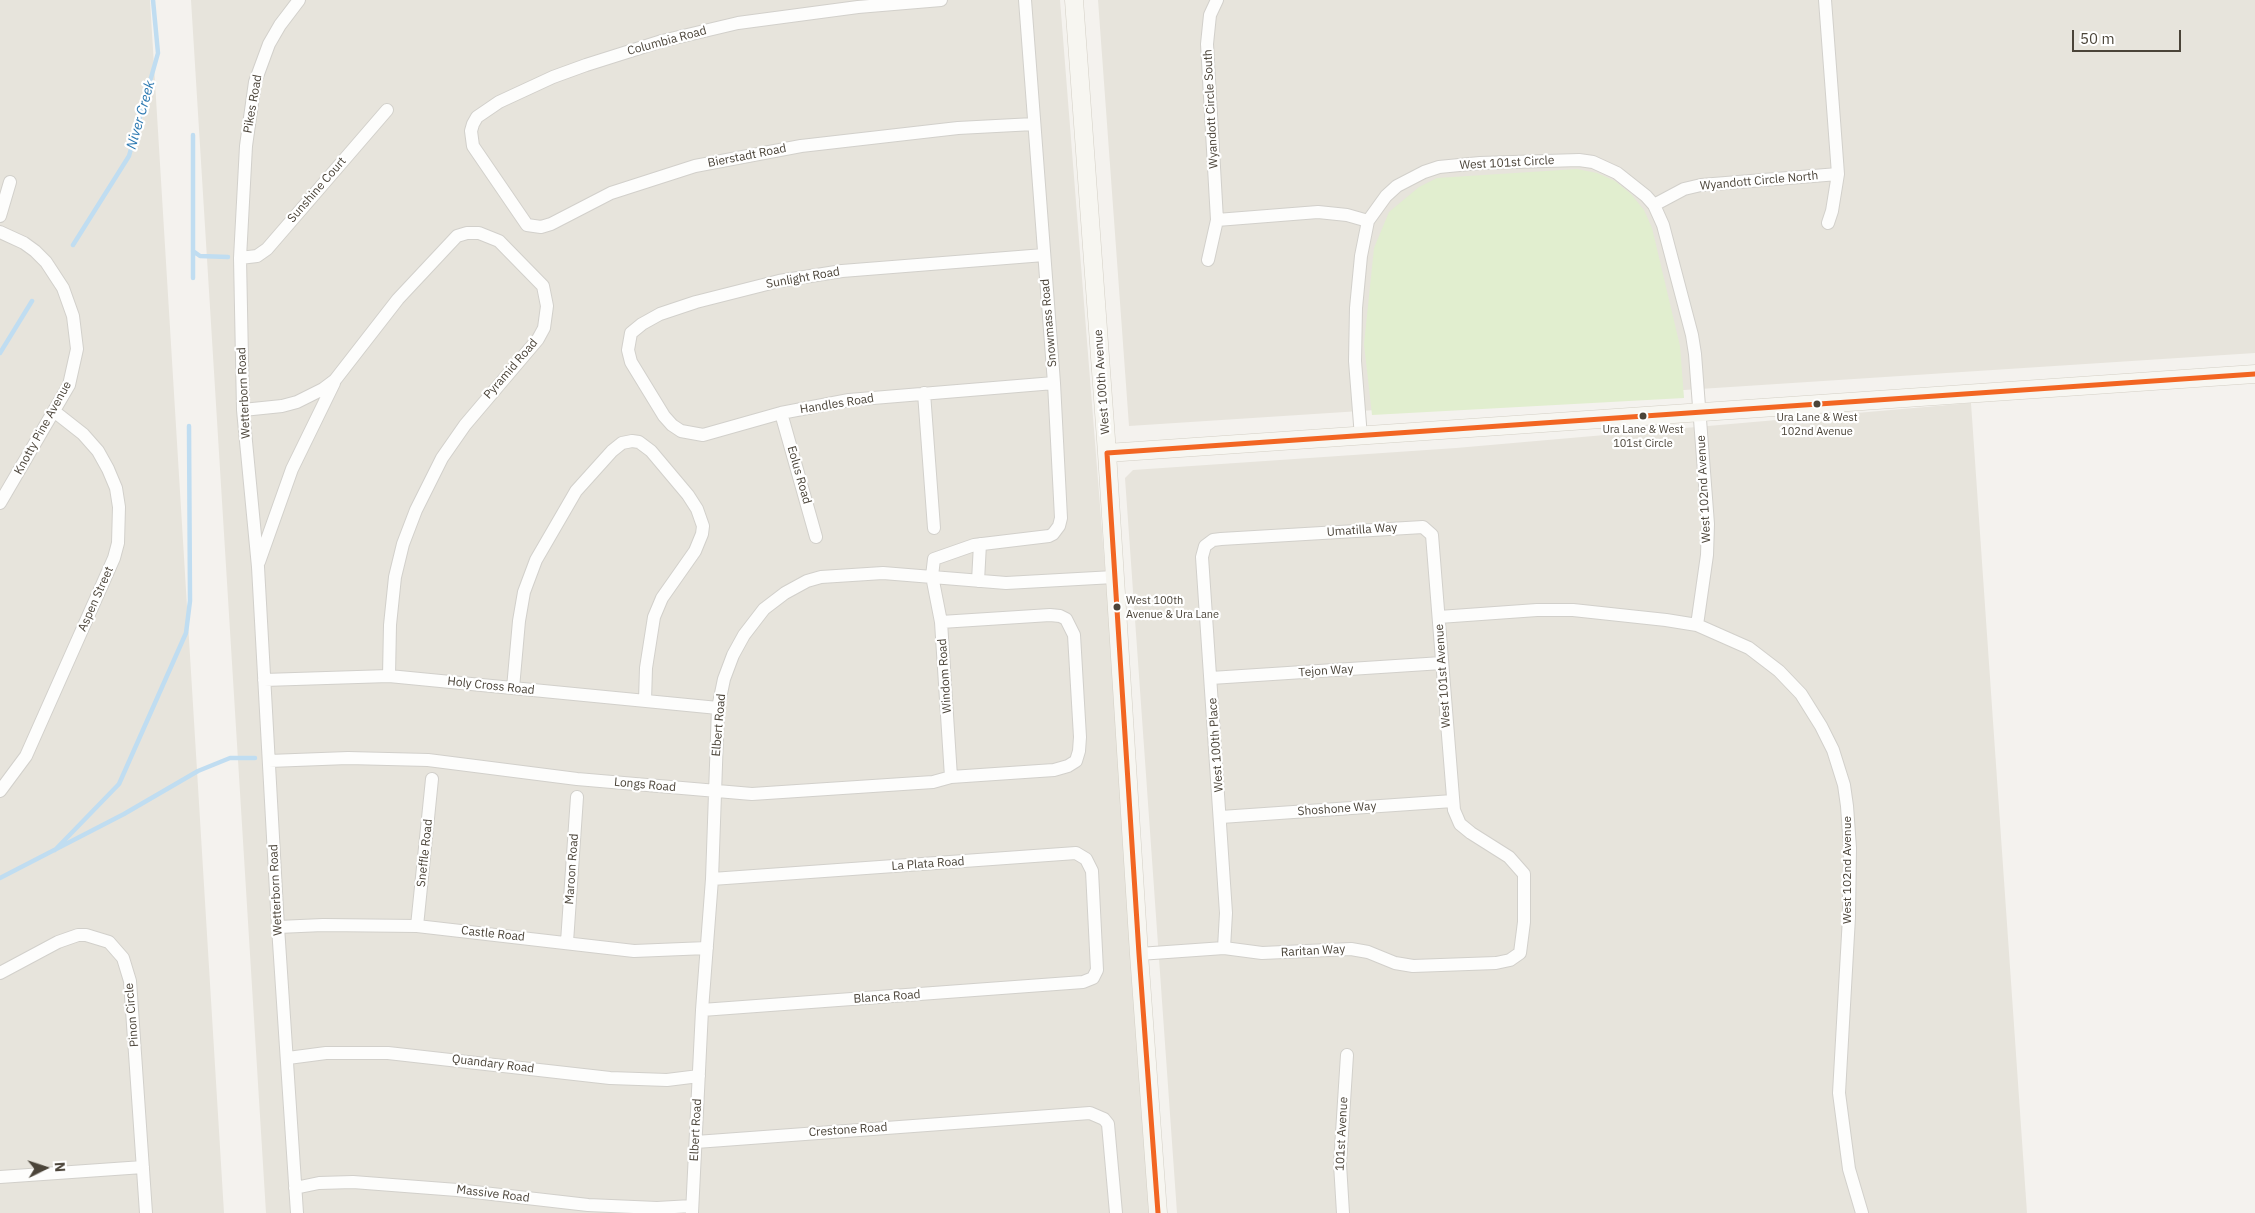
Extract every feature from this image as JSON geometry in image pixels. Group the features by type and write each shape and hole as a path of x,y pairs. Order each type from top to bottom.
{"street":[{"name":"Pikes Road","path":"241,220 246,146 255,82 269,44 280,25 299,0"},
{"name":"Columbia Road","path":"496,179 473,146 471,131 473,124 477,117 499,102 553,77 662,40 738,23 858,7 941,0"},
{"name":"Snowmass Road","path":"932,576 934,559 980,544 1049,536 1059,526 1061,511 1054,383 1025,0"},
{"name":"West 100th Avenue","path":"1074,0 1107,453 1139,954 1158,1213"},
{"name":"Wyandott Circle South","path":"1208,260 1217,220 1207,44 1210,15 1218,0"},
{"name":"Wyandott Circle North","path":"1825,0 1838,174 1832,211 1828,223"},
{"name":"Sunshine Court","path":"240,258 258,256 267,249 387,110"},
{"name":"Bierstadt Road","path":"496,179 527,225 541,227 551,224 611,193 695,166 801,146 958,128 1034,124"},
{"name":"West 101st Circle","path":"1361,437 1355,361 1356,308 1361,256 1368,221 1386,196 1408,179 1439,167 1480,163 1566,160 1593,162 1617,173 1630,182 1654,205 1667,238 1692,335 1700,414"},
{"name":"Wyandott Circle North","path":"1654,205 1684,190 1702,185 1838,174"},
{"path":"0,216 10,182"},
{"path":"1217,220 1318,212 1347,215 1368,221"},
{"name":"Wetterborn Road","path":"241,220 243,410 258,567 278,927 297,1213"},
{"name":"Knotty Pine Avenue","path":"0,232 24,243 46,262 63,288 73,316 77,349 74,370 69,385 55,412 0,503"},
{"name":"Pyramid Road","path":"243,410 297,402 335,380 404,292 457,236 479,233 499,242 543,286 547,306 544,328 538,339 465,425 442,458 416,510 403,544 395,577 390,625 389,676"},
{"name":"Sunlight Road","path":"646,387 631,362 628,341 632,333 642,324 660,314 763,285 833,272 1044,255"},
{"path":"1107,453 1700,414 2255,374"},
{"name":"Wetterborn Road","path":"258,567 292,469 335,380"},
{"name":"Handles Road","path":"646,387 664,416 672,425 681,431 703,435 781,413 849,400 1054,383"},
{"path":"924,393 934,528"},
{"name":"Aspen Street","path":"0,791 26,756 114,558 118,543 119,507 116,488 108,469 98,451 83,434 55,412"},
{"name":"Eolus Road","path":"781,413 816,538"},
{"name":"West 102nd Avenue","path":"1700,414 1708,524 1707,555 1697,625 1749,648 1779,670 1791,683 1822,726 1833,750 1844,785 1847,806 1850,880 1839,1093 1849,1169 1862,1213"},
{"path":"513,688 519,621 524,592 536,560 576,491 612,451 622,443 639,442 651,451 697,509 703,526 695,551 662,598 654,617 646,668 645,702"},
{"name":"Umatilla Way","path":"1207,543 1221,539 1423,527 1432,535 1439,617"},
{"name":"West 100th Place","path":"1207,543 1202,557 1221,817 1226,913 1224,948"},
{"path":"978,581 980,544"},
{"name":"Elbert Road","path":"692,1210 702,1010 712,879 718,708 724,679 732,655 744,635 764,609 794,587 821,577 863,574 932,576 1006,583 1114,577"},
{"name":"Windom Road","path":"932,576 941,622 951,777"},
{"name":"West 101st Avenue","path":"1515,958 1522,947 1524,874 1509,857 1460,824 1454,810 1439,617 1574,610 1697,625"},
{"name":"Longs Road","path":"269,762 348,758 428,760 577,779 752,794 933,782 951,777 1054,770 1068,766 1076,761 1080,751 1080,736 1074,635 1070,625 1060,616 1050,615 941,622"},
{"name":"Tejon Way","path":"1211,678 1442,663"},
{"name":"Holy Cross Road","path":"264,680 389,676 718,708"},
{"name":"Sneffle Road","path":"417,926 432,779"},
{"name":"Maroon Road","path":"567,942 577,797"},
{"name":"Shoshone Way","path":"1221,817 1453,801"},
{"name":"La Plata Road","path":"712,879 1076,854 1082,856 1089,864 1094,915 1096,975 1083,982 1072,983"},
{"name":"Castle Road","path":"278,927 323,925 417,926 634,951 707,948"},
{"name":"Pinon Circle","path":"0,973 69,937 93,936 116,947 126,965 130,981 146,1213"},
{"name":"Raritan Way","path":"1139,954 1224,948 1262,953 1358,949 1395,963 1414,966 1496,963 1515,958"},
{"name":"Blanca Road","path":"702,1010 1072,983"},
{"name":"Quandary Road","path":"288,1058 326,1053 388,1053 447,1058 610,1078 668,1080 699,1076"},
{"name":"101st Avenue","path":"1342,1213 1340,1164 1347,1055"},
{"name":"Crestone Road","path":"696,1142 1078,1112 1097,1114 1108,1124 1116,1213"},
{"path":"0,1178 143,1167"},
{"name":"Massive Road","path":"295,1188 319,1183 353,1182 457,1190 588,1206 692,1210"}],"shaded area":[{"path":"0,0 150,0 224,1213 0,1213"},
{"path":"191,0 1060,0 1156,1213 266,1213"},
{"path":"1098,0 2255,0 2255,353 1129,426"},
{"path":"1971,403 2027,1213 1177,1213 1125,478 1133,470 1456,448"}],"green space":[{"path":"1577,169 1597,173 1615,181 1631,194 1644,210 1652,228 1680,346 1684,398 1372,415 1364,344 1374,248 1389,212 1419,187 1437,178"}],"waterway":[{"name":"Niver Creek","path":"73,245 129,156 158,53 153,0"},
{"path":"193,135 193,278"},
{"path":"193,251 200,256 228,257"},
{"name":"Niver Creek","path":"0,353 32,301"},
{"path":"55,850 119,784 186,633 190,601 189,426"},
{"path":"0,878 124,814 198,771 230,758 255,758"}],"transit line":[{"path":"1107,453 2255,374"},
{"path":"1107,453 1139,954 1158,1213"}],"place":[{"name":"Ura Lane & West 102nd Avenue","path":"1817,404"},
{"name":"Ura Lane & West 101st Circle","path":"1643,416"},
{"name":"West 100th Avenue & Ura Lane","path":"1117,607"}]}
